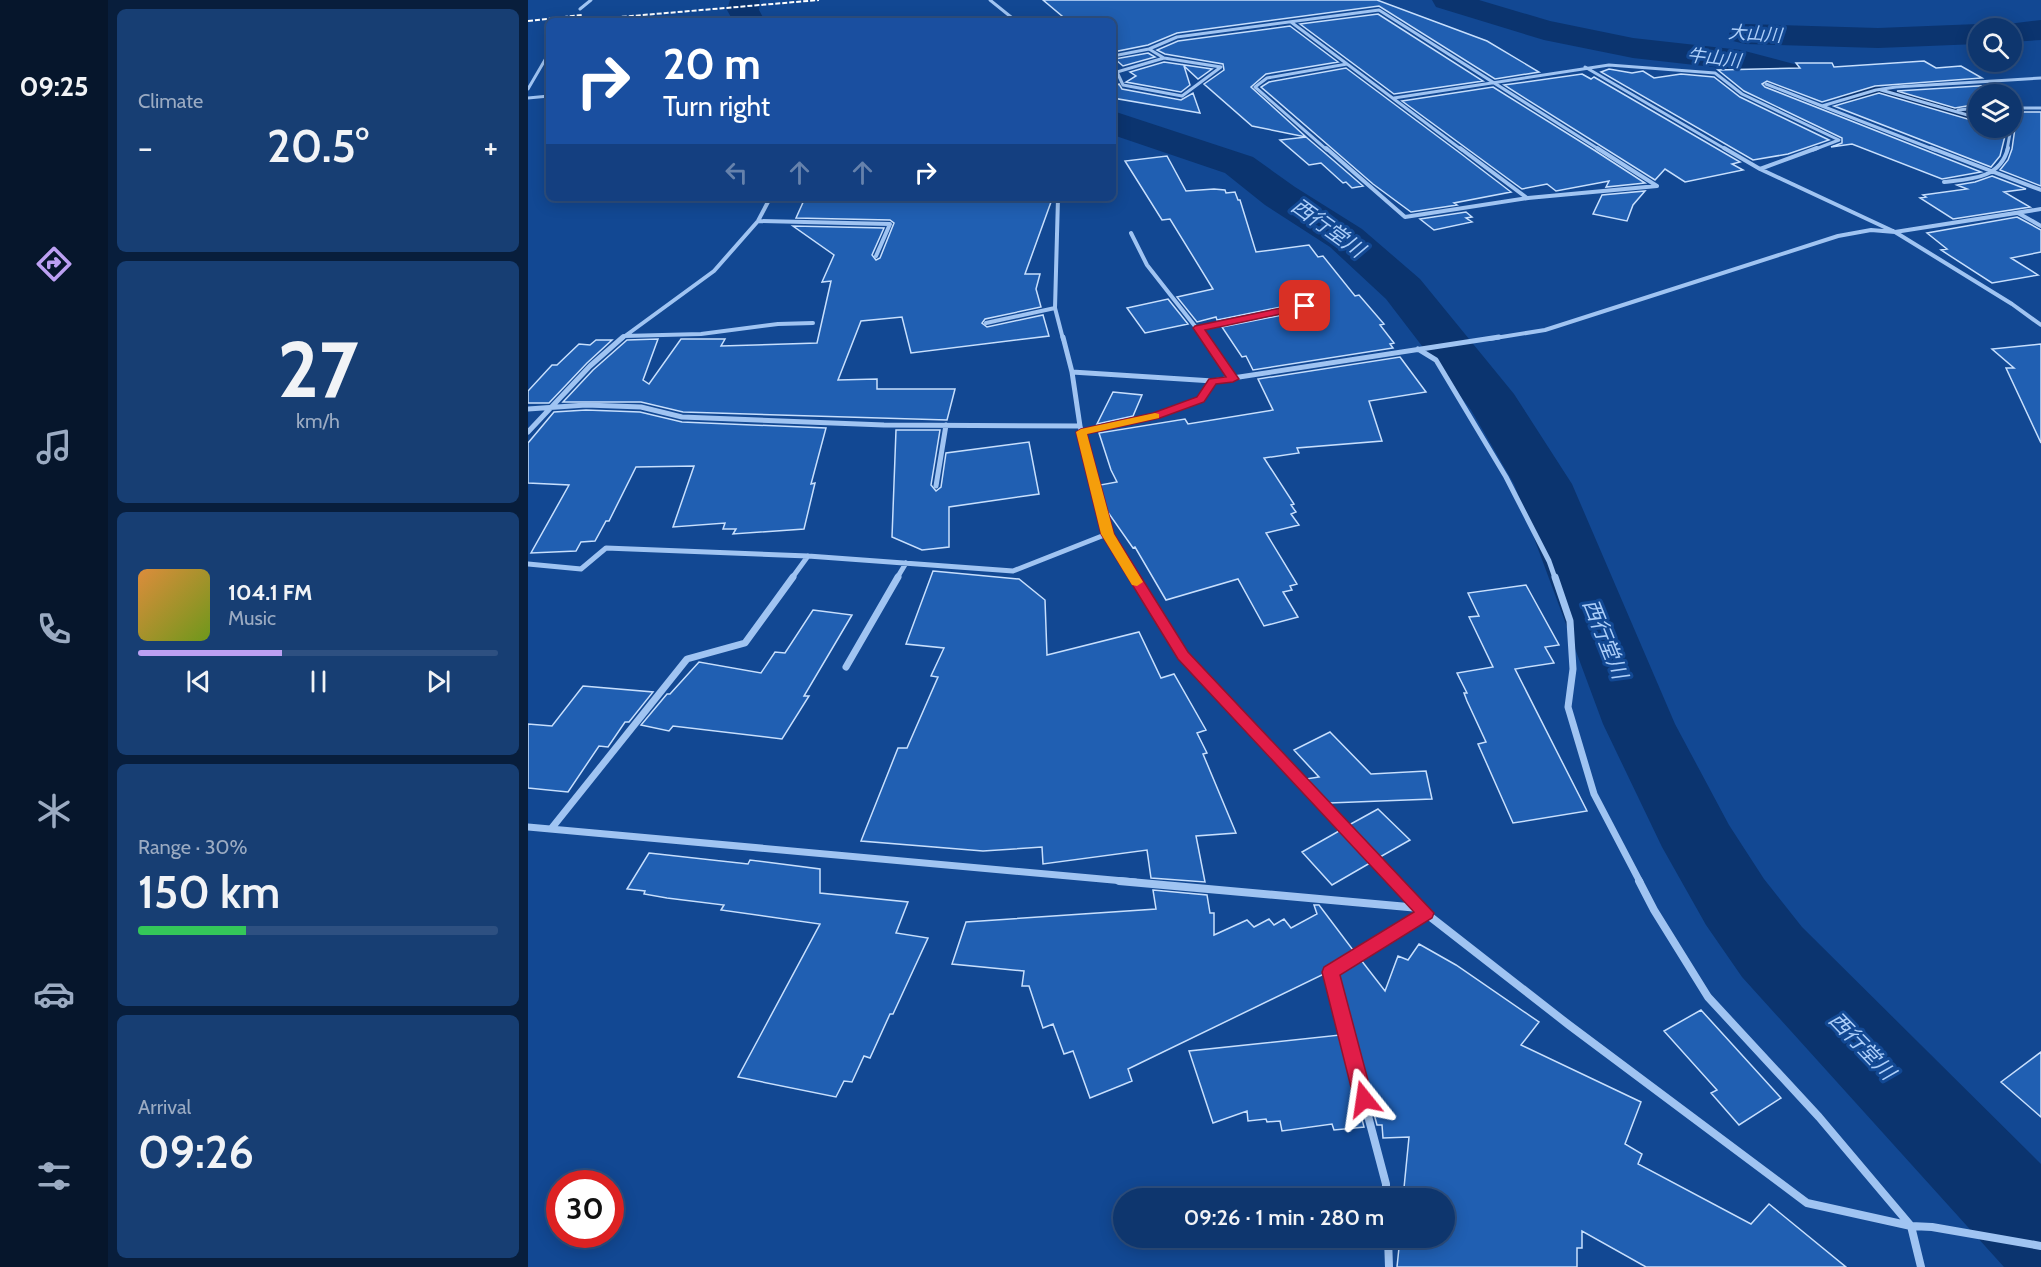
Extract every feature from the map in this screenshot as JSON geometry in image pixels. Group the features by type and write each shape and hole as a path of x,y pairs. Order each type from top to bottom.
{"street":[{"path":"580,9 591,0"},
{"path":"990,0 1012,18"},
{"path":"1116,55 1149,49 1177,37 1379,10 1657,186 1528,198 1405,217 1255,87 1267,78 1347,64"},
{"path":"1291,22 1528,198"},
{"path":"1149,49 1164,58 1221,67 1182,96 1124,84 1117,72 1164,58"},
{"path":"528,89 546,58"},
{"path":"1394,98 1609,65 1714,73 1742,94 1839,140 1760,169"},
{"path":"1585,67 1760,169 1895,232 2012,304 2041,325"},
{"path":"1822,106 1877,89 2041,78"},
{"path":"1766,84 2041,190"},
{"path":"1877,89 1968,115"},
{"path":"528,98 546,96"},
{"path":"2022,108 2041,108"},
{"path":"1953,111 1968,109"},
{"path":"1944,182 1964,180 1993,172 2003,162 2009,138"},
{"path":"528,432 590,366 624,336 714,271 758,221 768,201"},
{"path":"1058,201 1055,308 1072,372 1080,429 1107,534 1183,656 1423,911 1569,1025 1807,1203 1911,1226 1932,1227 2041,1246"},
{"path":"1072,372 1213,381 1545,330 1838,236 1871,230 1895,232 2041,209"},
{"path":"2017,213 2041,226"},
{"path":"758,221 890,224 876,256"},
{"path":"1131,233 1147,265 1198,328 1233,379"},
{"path":"1198,328 1305,306"},
{"path":"986,323 1055,308"},
{"path":"624,336 701,334 778,324 813,323"},
{"path":"1421,349 1436,360 1506,477 1549,561 1570,621 1573,669 1568,706 1594,794 1654,910 1708,997 1819,1117 1911,1226 1921,1267"},
{"path":"528,409 586,405 641,406 682,417 884,426 946,424 1080,429 1156,416 1200,400 1213,381"},
{"path":"936,486 946,424"},
{"path":"528,564 581,569 606,549 808,556 1013,571 1107,534"},
{"path":"551,829 687,659 745,643 808,556"},
{"path":"846,668 906,563"},
{"path":"528,827 1423,911"},
{"path":"1386,1188 1330,972 1423,911"},
{"path":"1388,1248 1389,1267"}],"building":[{"path":"1043,0 1377,0 1487,41 1539,72 1495,79 1379,6 1177,33 1148,45 1116,51 1116,18 1064,18"},
{"path":"1378,14 1483,81 1394,94 1300,24"},
{"path":"1290,26 1338,62 1266,74 1251,87 1306,137 1252,126 1204,84 1224,70 1223,64 1165,54 1157,50 1178,41"},
{"path":"1148,53 1155,57 1123,66 1116,59"},
{"path":"1924,61 1936,68 1961,66 1982,78 1875,86 1822,102 1767,81 1762,84 1981,172 1942,179 1852,144 1831,147 1842,143 1842,138 1744,91 1718,70 1800,68 1796,63 1832,63 1834,67"},
{"path":"1164,62 1212,69 1198,79 1184,66 1190,85 1181,92 1126,82 1136,76 1130,72"},
{"path":"1346,68 1511,192 1454,203 1457,205 1411,212 1373,184 1261,87 1269,82"},
{"path":"1609,69 1632,73 1643,71 1654,78 1681,74 1714,77 1740,97 1829,140 1788,154 1753,160 1601,72"},
{"path":"1582,74 1591,79 1594,77 1740,162 1732,164 1743,170 1685,182 1665,169 1655,180 1504,85"},
{"path":"1119,84 1122,89 1181,100 1193,93 1200,113 1116,99 1116,86"},
{"path":"1493,87 1645,183 1606,187 1609,181 1556,191 1547,184 1522,189 1402,101"},
{"path":"1968,87 1968,106 1955,108 1897,91"},
{"path":"1879,93 1968,119 1968,138 2004,138 2000,156 1991,167 1834,106"},
{"path":"2022,112 2041,112 2041,186 2000,170 2008,160 2014,138 2022,138"},
{"path":"1306,137 1363,186 1352,188 1321,163 1309,165 1280,140"},
{"path":"1167,156 1186,191 1214,189 1225,190 1226,193 1235,192 1240,200 1256,252 1309,245 1318,257 1323,256 1355,296 1359,295 1384,324 1380,325 1394,343 1390,344 1393,348 1253,370 1246,356 1242,357 1222,327 1307,310 1310,305 1305,302 1197,322 1177,297 1213,289 1170,219 1162,220 1125,161"},
{"path":"1992,176 2026,189 2004,192 2030,207 1953,219 1920,198 1926,197 1923,195 1967,189 1957,185"},
{"path":"1645,191 1633,205 1627,221 1593,214 1602,195"},
{"path":"804,201 1051,202 1025,274 1040,274 1036,289 1041,307 985,319 982,323 987,327 1043,315 1049,336 911,353 902,317 861,321 838,380 877,379 877,389 955,389 947,420 683,412 641,402 563,402 593,370 627,340 658,339 643,380 649,384 681,339 725,339 721,346 817,343 831,281 822,282 834,255 793,226 884,228 872,255 876,260 880,258 894,223 890,220 796,218"},
{"path":"1466,212 1472,217 1466,218 1472,222 1434,230 1420,219"},
{"path":"2017,217 2041,230 2041,252 2011,258 2038,275 1992,283 1941,250 1947,249 1927,233"},
{"path":"1168,299 1188,324 1145,333 1127,308"},
{"path":"596,340 612,340 549,403 528,403 528,391 552,365 557,365 579,344 590,345"},
{"path":"2041,344 2041,443 2006,368 2014,368 1992,349"},
{"path":"1400,357 1426,392 1369,401 1382,441 1297,448 1299,453 1264,458 1294,504 1291,505 1296,512 1291,514 1299,525 1266,533 1297,584 1290,586 1292,590 1283,592 1298,617 1264,626 1238,579 1166,600 1135,547 1133,548 1105,508 1100,485 1117,482 1099,433 1185,419 1188,424 1273,410 1258,379"},
{"path":"1113,392 1142,395 1133,416 1097,424"},
{"path":"586,410 640,412 682,422 826,428 811,484 815,483 804,529 733,534 736,529 723,529 725,523 673,527 694,466 636,467 609,521 606,521 595,541 581,542 576,551 531,553 569,485 528,483 528,443 554,412"},
{"path":"896,430 940,430 931,485 936,491 941,487 946,453 1029,442 1039,494 949,507 949,547 922,550 892,537"},
{"path":"933,571 1019,579 1045,600 1047,655 1139,632 1161,678 1174,674 1206,730 1197,733 1207,753 1203,754 1236,833 1196,836 1205,882 1151,878 1147,850 1043,864 1042,847 983,851 861,841 898,748 907,748 938,677 931,676 944,648 906,644"},
{"path":"1526,585 1559,645 1545,647 1554,663 1515,669 1587,811 1513,823 1478,744 1486,742 1457,673 1493,667 1469,617 1479,616 1468,593"},
{"path":"813,610 852,615 804,696 809,696 782,739 673,726 669,731 641,725 667,694 670,694 699,662 761,673 775,652 785,653"},
{"path":"583,686 653,692 629,722 625,722 608,747 599,746 568,792 528,788 528,724 552,726"},
{"path":"1330,732 1371,774 1426,771 1432,799 1329,803 1306,779 1319,777 1294,750"},
{"path":"1378,809 1410,840 1380,857 1349,825"},
{"path":"1339,831 1370,863 1332,885 1302,852"},
{"path":"649,853 748,864 750,860 820,869 820,893 908,902 896,933 928,938 870,1058 864,1056 852,1082 844,1081 836,1097 738,1077 820,924 721,910 724,905 667,898 644,894 645,891 627,889"},
{"path":"1153,890 1207,895 1210,913 1214,913 1214,935 1247,920 1254,927 1269,919 1274,925 1284,919 1291,928 1317,914 1314,905 1319,905 1353,950 1327,967 1324,974 1128,1069 1132,1081 1090,1098 1073,1051 1064,1054 1053,1024 1043,1028 1029,986 1022,986 1024,971 952,964 966,922 1156,909"},
{"path":"1419,944 1456,965 1539,1022 1521,1045 1641,1102 1625,1144 1642,1154 1638,1164 1751,1224 1769,1204 1846,1267 1646,1267 1582,1231 1582,1248 1577,1248 1577,1267 1397,1267 1399,1248 1455,1248 1455,1188 1404,1188 1409,1137 1383,1138 1382,1125 1377,1125 1337,975 1361,960 1385,991 1398,956 1408,960"},
{"path":"1701,1010 1781,1098 1739,1125 1711,1093 1717,1090 1664,1031"},
{"path":"1340,1035 1364,1127 1334,1130 1332,1124 1282,1131 1280,1121 1267,1122 1266,1119 1248,1121 1247,1111 1213,1123 1189,1051"},
{"path":"2041,1052 2041,1117 2001,1082"}],"waterway":[{"name":"西行堂川","path":"745,0 743,10 747,18"},
{"name":"牛山川","path":"1447,0 1544,30 1633,48 1741,60 1968,121"},
{"name":"大山川","path":"2022,31 2041,30"},
{"name":"大山川","path":"1745,34 1878,38 1968,34"},
{"name":"西行堂川","path":"1116,123 1239,165 1280,196 1346,238 1403,289 1495,405 1543,484 1639,724 1701,847 1735,902 1772,952 2041,1234"}],"railway":[{"path":"608,18 819,0"},
{"path":"555,18 582,15"},
{"path":"528,21 546,19"}],"slow traffic":[{"path":"1137,582 1107,534 1081,432 1155,416"}],"route":[{"path":"1305,306 1198,328 1233,379 1213,381 1200,400 1156,416 1081,432 1107,534 1183,656 1426,913 1330,972 1364,1099"}]}
